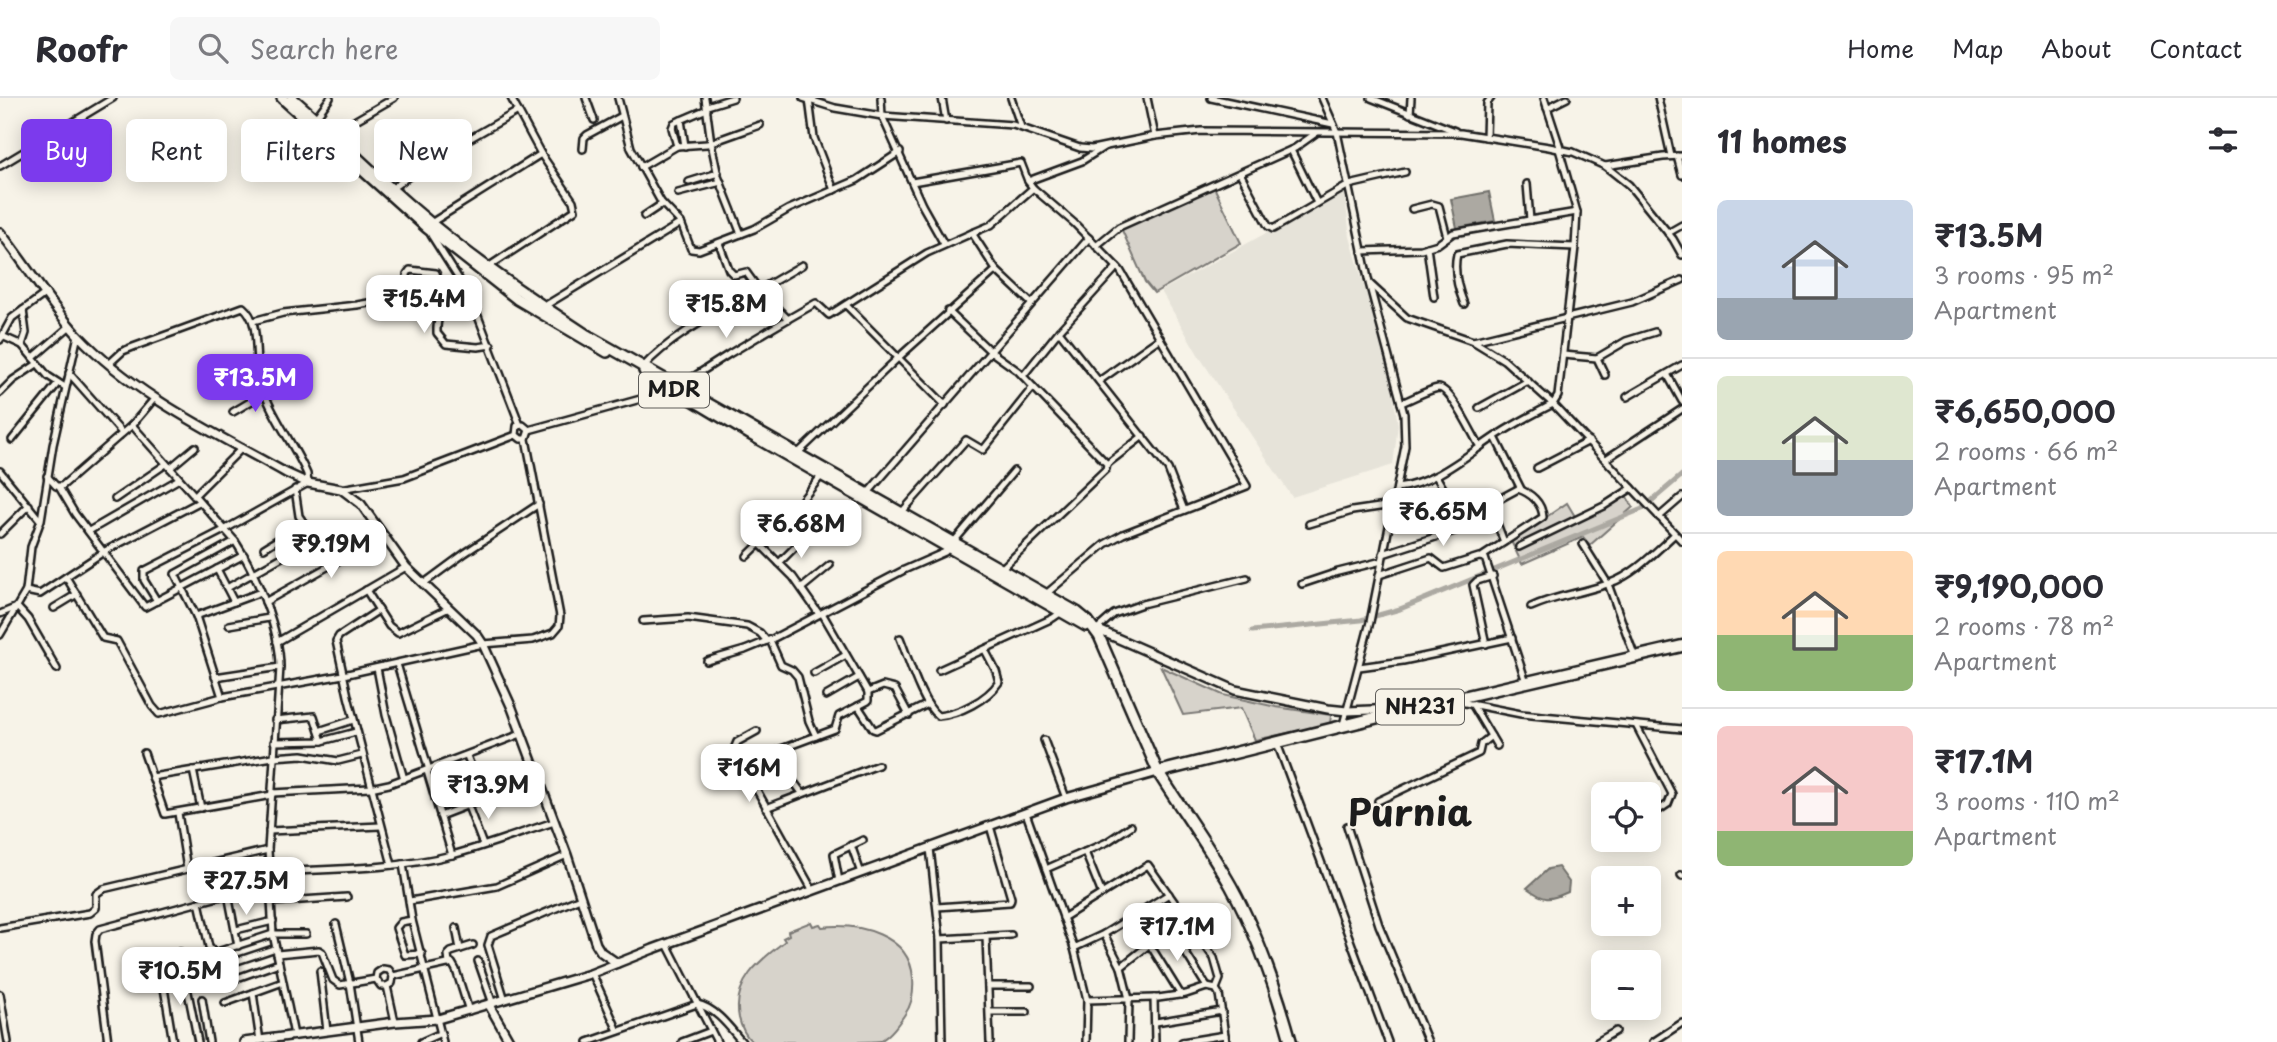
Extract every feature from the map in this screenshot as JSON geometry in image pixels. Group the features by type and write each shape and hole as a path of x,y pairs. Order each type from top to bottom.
{"highway":[{"name":"NH231","path":"1158,772 1343,725 1682,646"},
{"path":"1158,772 1230,885 1258,942 1291,1042"}],"main road":[{"name":"MDR","path":"282,98 313,119"},
{"name":"MDR","path":"292,98 313,119"},
{"name":"MDR","path":"360,162 429,226"},
{"name":"MDR","path":"360,170 536,311 584,340 643,367"},
{"name":"MDR","path":"485,269 587,335 822,475 951,546 1096,631"},
{"name":"MDR","path":"676,388 901,513 951,546 1001,569 1077,612 1096,631 1158,772"}],"street":[{"path":"0,166 113,98"},
{"path":"315,119 330,98"},
{"path":"358,119 394,98"},
{"path":"485,269 575,210 573,201 541,154 511,98"},
{"path":"586,98 594,120"},
{"path":"618,98 631,148 662,204 681,223 691,249 699,250 741,234 789,209 856,180 900,152"},
{"path":"705,98 720,182 741,234"},
{"path":"677,146 672,125 707,107 733,98"},
{"path":"881,98 882,116 922,205 944,244"},
{"path":"942,98 946,121"},
{"path":"1011,98 1021,127"},
{"path":"1147,98 1155,136"},
{"path":"1211,98 1333,124"},
{"path":"1322,98 1337,132 1369,283 1401,403 1406,432 1370,622 1343,725"},
{"path":"1371,98 1461,133"},
{"path":"1410,114 1411,98"},
{"path":"1486,137 1487,103 1491,98"},
{"path":"1396,488 1416,485 1436,476 1494,437 1553,404 1559,389 1577,212 1544,98"},
{"path":"1547,108 1567,98"},
{"path":"1658,98 1682,175"},
{"path":"834,190 814,138 806,99 835,108 882,116 1021,127 1080,148 1091,149 1155,136 1201,131 1461,133 1573,152 1605,166 1629,185 1668,233 1682,255"},
{"path":"391,189 432,160 518,111"},
{"path":"583,149 587,135 622,116"},
{"path":"681,120 685,146"},
{"path":"641,167 677,146 711,143 760,125"},
{"path":"1096,246 1119,227 1291,150 1317,132"},
{"path":"1028,181 1083,161 1106,146"},
{"path":"1291,150 1317,203"},
{"path":"520,425 474,305 429,226 541,154"},
{"path":"1605,166 1676,156"},
{"path":"912,182 1021,163 1033,188 1117,267 1247,486 1123,534 1105,544 1046,594"},
{"path":"1240,173 1270,228 1349,185 1405,172"},
{"path":"689,182 718,173"},
{"path":"678,193 720,182"},
{"path":"1527,184 1530,220"},
{"path":"529,430 676,388 816,303 829,315 944,244 990,225 1033,188"},
{"path":"644,216 662,204"},
{"path":"1412,209 1432,204 1438,206 1447,237"},
{"path":"1362,251 1415,250 1438,244 1453,233 1577,212"},
{"path":"543,307 681,223"},
{"path":"1668,233 1682,225"},
{"path":"0,232 78,335 154,399 308,483 341,489 404,478 516,435"},
{"path":"972,233 996,270 1031,303"},
{"path":"867,494 1088,238"},
{"path":"719,243 729,270 734,275 746,272 788,320"},
{"path":"1464,304 1458,288 1455,263 1457,254 1507,244 1575,247"},
{"path":"1427,247 1434,297"},
{"path":"643,367 656,353 683,334 802,265"},
{"path":"1023,376 1059,331 1117,267"},
{"path":"408,296 407,274 410,270 436,274 442,290"},
{"path":"797,454 996,270"},
{"path":"1473,341 1632,302 1682,280"},
{"path":"1369,283 1407,318 1473,341 1504,360 1553,404 1682,541"},
{"path":"253,321 283,313 357,305 464,286"},
{"path":"46,293 12,318 1,338 22,345 35,361 65,387"},
{"path":"474,305 452,306 440,312 437,333 446,344 478,347 491,345"},
{"path":"846,306 946,405"},
{"path":"110,363 123,351 243,307 253,321 257,362 265,393 305,470 308,483"},
{"path":"22,345 26,333 23,310"},
{"path":"948,312 990,351 1023,376 1107,464"},
{"path":"0,393 70,326"},
{"path":"1059,331 1168,469 1184,510"},
{"path":"1563,355 1597,358 1626,341 1655,332"},
{"path":"0,635 26,591 31,547 41,520 47,476 78,335"},
{"path":"1099,381 1160,338"},
{"path":"1597,358 1605,374"},
{"path":"212,383 257,362"},
{"path":"1627,397 1682,366"},
{"path":"68,372 122,433"},
{"path":"1667,374 1682,401"},
{"path":"1479,408 1528,381"},
{"path":"12,440 58,383"},
{"path":"901,513 966,440 983,450 1033,387"},
{"path":"1401,403 1438,388 1445,390 1479,447"},
{"path":"233,412 265,393"},
{"path":"59,487 132,425 154,399"},
{"path":"1606,459 1682,409"},
{"path":"132,425 235,541 261,592 277,642 280,667 268,850 274,934 289,1038"},
{"path":"520,425 525,425 529,430"},
{"path":"516,435 516,429 520,425"},
{"path":"66,577 103,638 117,641 156,712 165,713 222,697 343,675 483,644 533,640 553,633 559,626 560,616 526,439 529,430"},
{"path":"516,435 526,439"},
{"path":"1001,569 1106,469 1107,464 1143,436"},
{"path":"1379,575 1431,558 1444,568 1483,556 1543,515 1535,498 1521,489 1494,437"},
{"path":"1537,468 1589,441"},
{"path":"115,499 195,447"},
{"path":"194,496 242,448"},
{"path":"0,471 41,520"},
{"path":"707,661 768,640 951,546 1014,471"},
{"path":"747,556 794,510 822,475"},
{"path":"47,476 59,487 63,498 105,551 143,606 147,607 244,555"},
{"path":"1436,476 1460,512 1490,504 1521,489"},
{"path":"89,531 179,479"},
{"path":"157,601 144,580 144,570 224,530 308,483"},
{"path":"1519,547 1604,506 1632,488"},
{"path":"295,489 297,509 304,523 333,564"},
{"path":"341,489 361,504 406,567 483,644 512,708 601,952 618,963"},
{"path":"1659,517 1682,497"},
{"path":"26,591 40,594 105,551 199,502"},
{"path":"423,585 465,552 539,504"},
{"path":"0,534 29,505"},
{"path":"1309,524 1352,511 1393,505"},
{"path":"1302,584 1491,519 1496,522 1504,542"},
{"path":"264,548 304,523"},
{"path":"1531,607 1577,591 1608,584 1643,562 1675,534"},
{"path":"265,602 384,535"},
{"path":"779,564 804,538"},
{"path":"227,588 314,539"},
{"path":"222,697 196,616 175,578 176,573 235,541"},
{"path":"741,764 835,729 839,716 868,701 868,692 820,613 802,588 760,544"},
{"path":"1583,544 1608,584 1635,657"},
{"path":"1483,556 1492,573 1526,682"},
{"path":"802,588 830,565"},
{"path":"277,642 406,567"},
{"path":"217,569 234,602"},
{"path":"1486,644 1473,585 1492,573"},
{"path":"1247,578 1142,604 1114,614 1096,631 1236,690 1347,711 1411,709"},
{"path":"366,590 389,626 398,633 449,608"},
{"path":"196,616 261,592"},
{"path":"54,608 77,594"},
{"path":"0,614 17,607"},
{"path":"17,607 28,619 57,669"},
{"path":"379,610 337,639 356,732 392,865"},
{"path":"939,670 1063,611"},
{"path":"229,625 269,618"},
{"path":"643,621 688,618 747,626 760,633 768,640 781,665 799,677 809,721 816,736"},
{"path":"900,638 935,715 944,715 966,707 995,689 999,679 985,650"},
{"path":"1359,667 1403,661 1512,638"},
{"path":"814,673 846,655"},
{"path":"397,664 452,855"},
{"path":"215,677 280,667"},
{"path":"377,668 386,715 404,779"},
{"path":"826,696 859,677"},
{"path":"868,692 883,686 895,689 909,715"},
{"path":"1452,700 1521,714 1682,729"},
{"path":"858,706 876,730 928,704"},
{"path":"1472,704 1497,746"},
{"path":"275,720 310,715 316,719 322,741"},
{"path":"319,731 354,720"},
{"path":"1636,725 1672,794 1668,804 1661,808"},
{"path":"757,731 735,745 734,749 813,891"},
{"path":"274,742 322,741 356,732"},
{"path":"144,752 163,812 168,814 272,794 370,788 404,779 521,734"},
{"path":"1378,801 1479,753 1481,744 1491,736"},
{"path":"1044,740 1066,798"},
{"path":"1277,741 1388,1042"},
{"path":"152,777 273,757 302,755 338,761 362,755"},
{"path":"440,816 481,802 484,797 467,756"},
{"path":"766,808 877,765"},
{"path":"750,780 785,769 802,793"},
{"path":"193,770 201,808"},
{"path":"244,1042 438,1019 469,1011 594,972 1066,798 1158,772"},
{"path":"468,806 483,845"},
{"path":"178,813 187,869"},
{"path":"1026,813 1074,948 1087,1000 1086,1042"},
{"path":"269,872 403,864 452,855 554,822"},
{"path":"269,831 381,826"},
{"path":"1046,869 1107,842 1131,826"},
{"path":"1347,826 1379,925 1428,1042"},
{"path":"937,907 1010,902 990,827"},
{"path":"839,881 834,854 863,840"},
{"path":"851,845 862,873"},
{"path":"930,848 940,939 942,1042"},
{"path":"0,928 90,913 96,908 96,894 103,889 268,850"},
{"path":"1085,852 1102,894"},
{"path":"410,901 497,886 567,855"},
{"path":"403,864 412,920 443,1042"},
{"path":"1063,918 1148,866 1216,963 1220,979 1216,989 1226,1038 1182,1042"},
{"path":"108,1042 96,934 109,926 270,883"},
{"path":"228,894 238,946"},
{"path":"1074,948 1104,934 1168,894"},
{"path":"271,902 347,897"},
{"path":"505,1000 488,945 491,936 580,898"},
{"path":"200,902 211,951 220,953 274,934 306,934"},
{"path":"1121,967 1185,918"},
{"path":"412,920 401,922 396,928 405,955 422,954"},
{"path":"236,930 273,921"},
{"path":"336,924 359,1042"},
{"path":"251,926 254,940"},
{"path":"456,928 460,949"},
{"path":"1170,928 1206,987"},
{"path":"1104,934 1121,967 1129,999 1128,1042"},
{"path":"940,939 1011,935"},
{"path":"986,937 990,1042"},
{"path":"667,944 717,1042"},
{"path":"449,964 449,953 472,945"},
{"path":"1150,945 1181,995"},
{"path":"219,967 276,951 319,950 325,956 336,983 340,985 376,979"},
{"path":"180,952 198,1042"},
{"path":"601,952 594,972 618,1031"},
{"path":"478,961 491,1004 510,1042"},
{"path":"226,982 279,963"},
{"path":"394,976 452,964 469,1011"},
{"path":"383,969 391,971 394,976 392,983 387,986 379,984 376,979 378,971 383,969"},
{"path":"320,971 327,1031"},
{"path":"162,976 173,1042"},
{"path":"225,1003 283,982"},
{"path":"387,986 395,1022"},
{"path":"988,986 1031,986"},
{"path":"1087,1000 1154,998 1181,995 1206,987 1216,989"},
{"path":"253,993 260,1041"},
{"path":"0,994 8,1042"},
{"path":"1154,998 1155,1042"},
{"path":"202,999 209,1042"},
{"path":"588,1042 697,1004 706,1006 716,1014 743,1042"},
{"path":"1156,1022 1222,1011"},
{"path":"990,1013 1027,1012"},
{"path":"1653,1042 1682,1023"},
{"path":"682,1042 711,1031"},
{"path":"1597,1042 1616,1031"},
{"path":"421,1042 441,1033"}],"shaded area":[{"path":"1214,187 1241,243 1154,293 1145,282 1121,228"},
{"path":"1344,190 1350,237 1390,375 1398,425 1393,465 1292,497 1199,356 1161,291"},
{"path":"1489,192 1495,221 1457,228 1451,199"},
{"path":"1624,492 1633,507 1590,545 1583,537 1522,564 1511,541 1567,503 1576,518"},
{"path":"1161,667 1223,695 1276,707 1331,715 1330,724 1255,740 1241,708 1183,715"},
{"path":"1558,867 1569,882 1568,892 1547,898 1527,888 1548,869"},
{"path":"811,922 813,926 820,924 822,927 851,927 880,934 903,951 910,963 913,978 912,997 910,1006 888,1036 880,1041 752,1042 744,1031 738,1005 744,983 757,965 785,941 783,938 789,935 788,931"}],"waterway":[{"path":"1252,631 1361,620 1400,609 1642,509 1682,475"}],"district":[{"name":"Purnia","path":"1410,813"}]}
